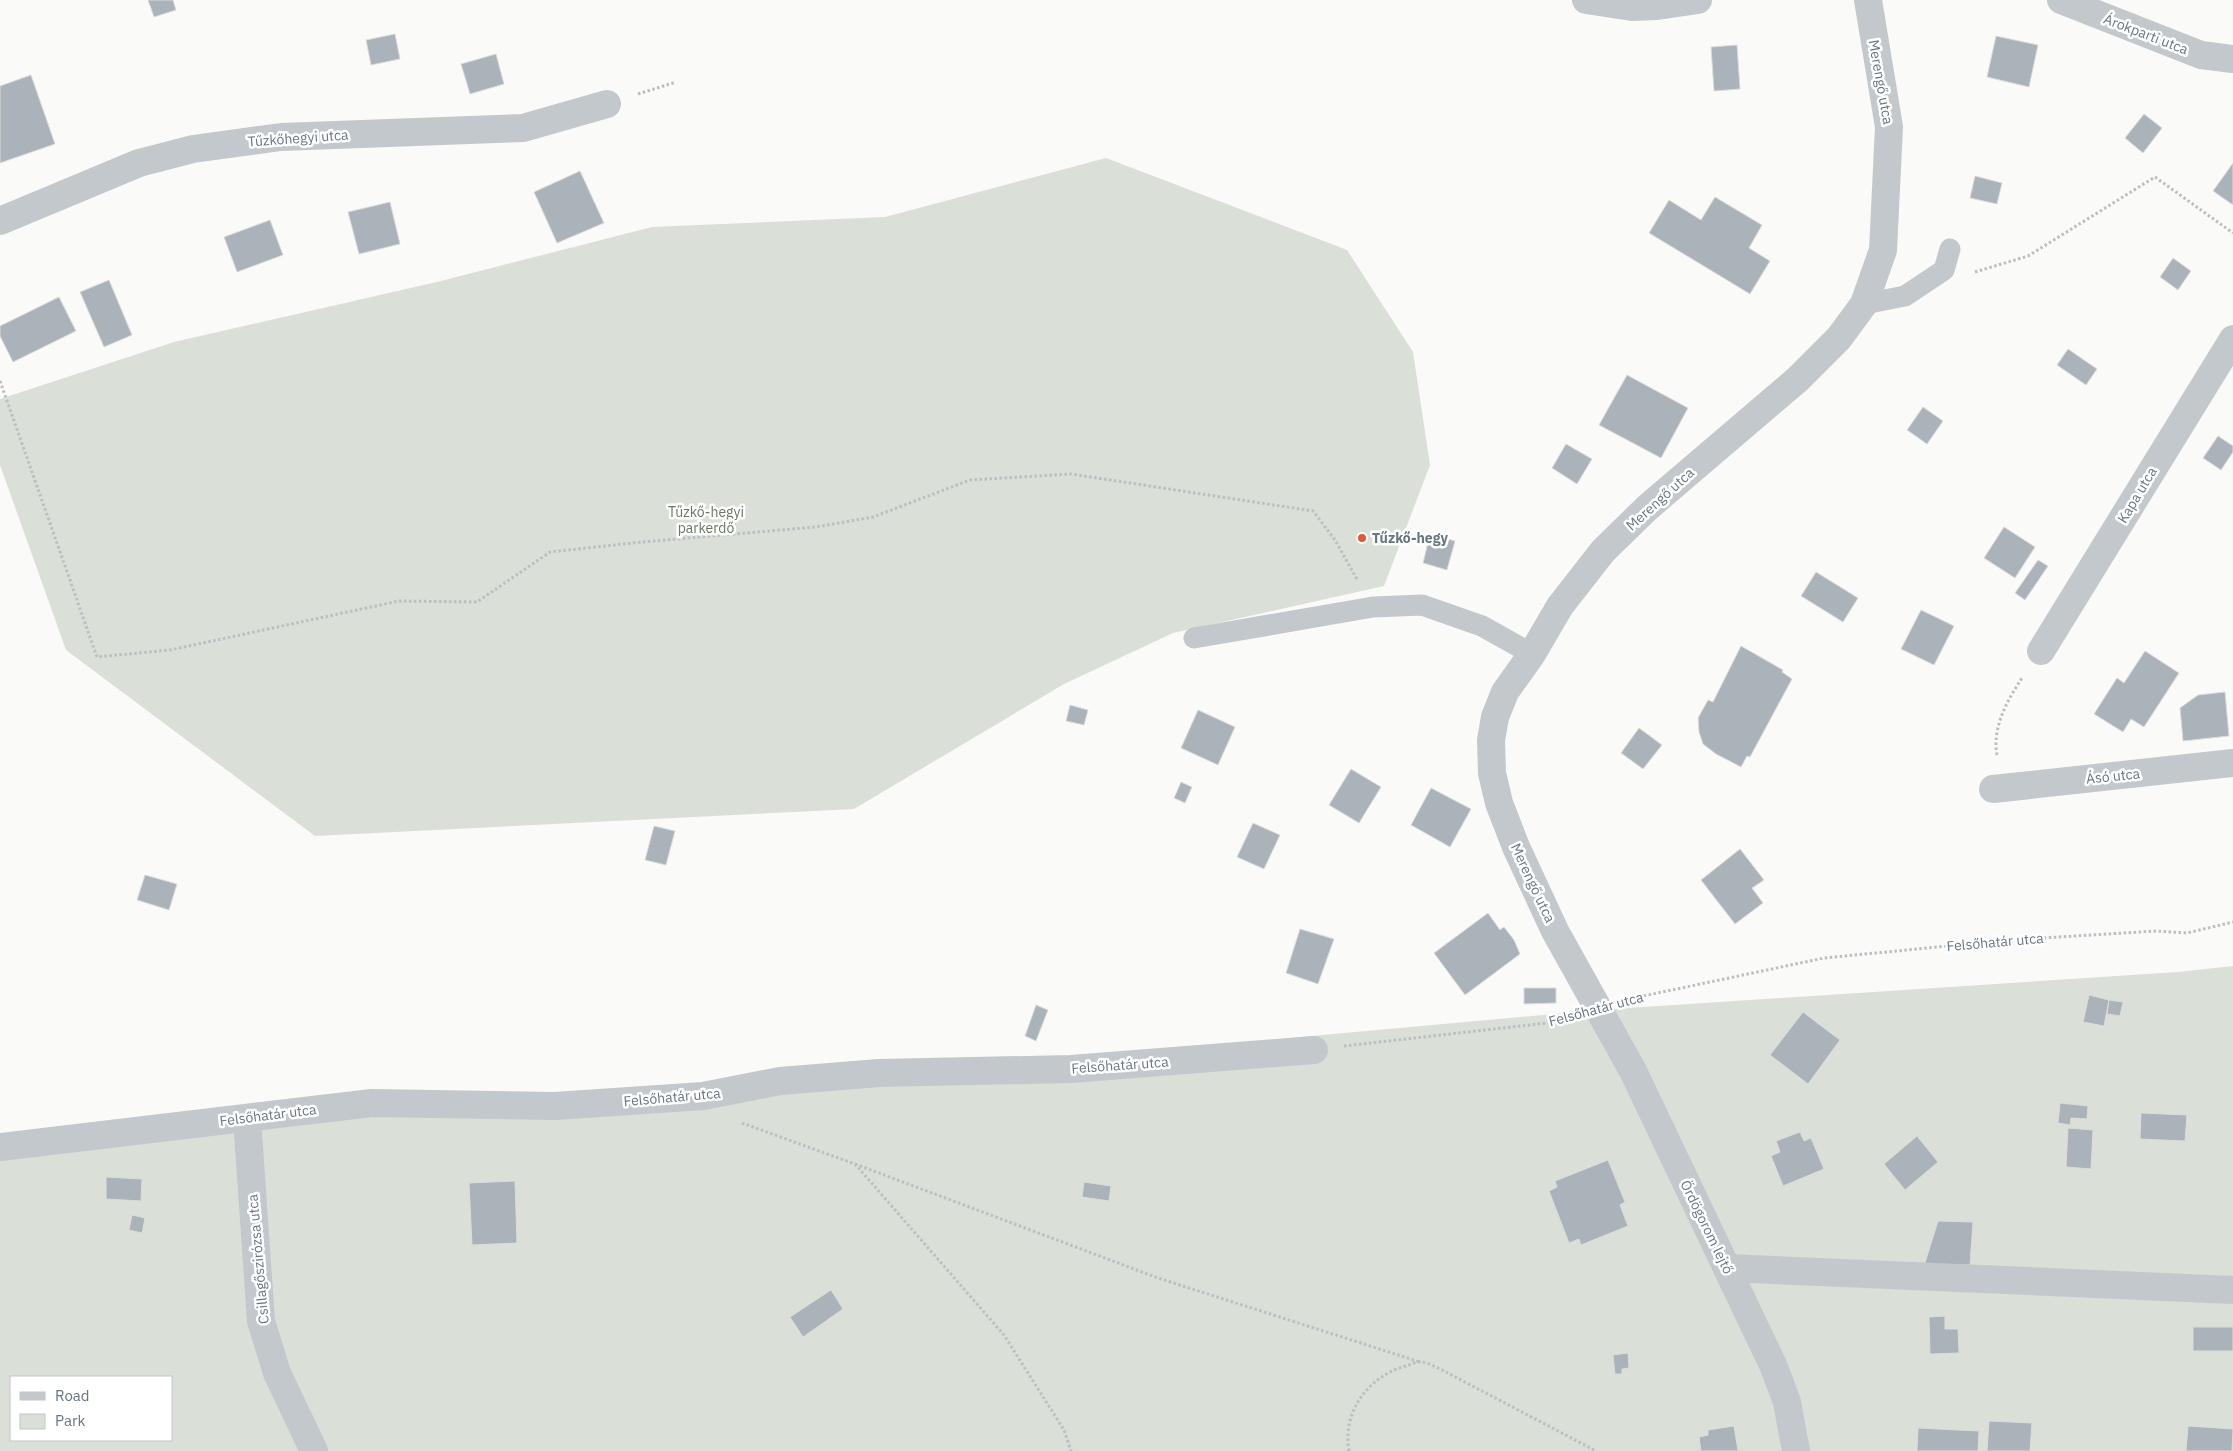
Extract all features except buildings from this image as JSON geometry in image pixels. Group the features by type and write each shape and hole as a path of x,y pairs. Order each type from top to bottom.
{"street":[{"path":"1586,0 1632,7 1657,6 1698,0"},
{"name":"Merengő utca","path":"1597,1008 1555,931 1516,847 1499,803 1492,773 1490,740 1496,717 1505,692 1532,654 1560,606 1603,551 1647,508 1798,379 1839,338 1864,304 1883,250 1889,127 1868,0"},
{"name":"Árokparti utca","path":"2060,0 2201,55 2233,59"},
{"name":"Tűzkőhegyi utca","path":"0,222 139,163 193,149 281,137 523,128 607,104"},
{"name":"Kapa utca","path":"2041,651 2233,339"},
{"name":"Ásó utca","path":"2001,789 2233,763"},
{"name":"Ördögorom lejtő","path":"1597,1008 1633,1071 1777,1374 1787,1402 1796,1451"},
{"name":"Felsőhatár utca","path":"0,1147 372,1103 555,1106 703,1096 780,1081 879,1073 1071,1070 1314,1050"},
{"name":"Csillagőszirózsa utca","path":"247,1118 261,1321 277,1373 314,1451"},
{"path":"1727,1268 2233,1290"}],"lane":[{"path":"1864,304 1905,296 1944,270 1950,249"},
{"path":"1194,638 1373,607 1422,605 1482,626 1532,654"}],"path":[{"path":"607,104 676,82"},
{"path":"1974,272 2028,256 2155,177 2233,233"},
{"path":"0,381 97,657 170,650 398,601 477,602 550,552 642,542 816,528 873,516 970,480 1071,474 1313,511 1335,540 1373,607"},
{"path":"2001,789 1996,748 1997,728 2008,700 2041,651"},
{"name":"Felsőhatár utca","path":"1314,1050 1556,1022 1597,1008 1824,958 2010,940 2156,931 2187,933 2233,922"},
{"path":"737,1121 1158,1278 1420,1362 1446,1372 1596,1451"},
{"path":"855,1164 1004,1335 1064,1430 1070,1451"},
{"path":"1349,1451 1346,1438 1350,1417 1361,1396 1374,1382 1390,1370 1420,1362"}],"green space":[{"name":"Tűzkő-hegyi parkerdő","path":"1106,158 1347,250 1413,352 1430,465 1384,586 1173,633 1064,684 854,809 315,836 66,650 0,465 0,399 174,342 437,282 652,227 885,217"},
{"path":"2233,966 2233,1451 0,1451 0,1146 1213,1045 1598,1010 2178,972"}],"place":[{"name":"Tűzkő-hegy","path":"1362,538"}]}
